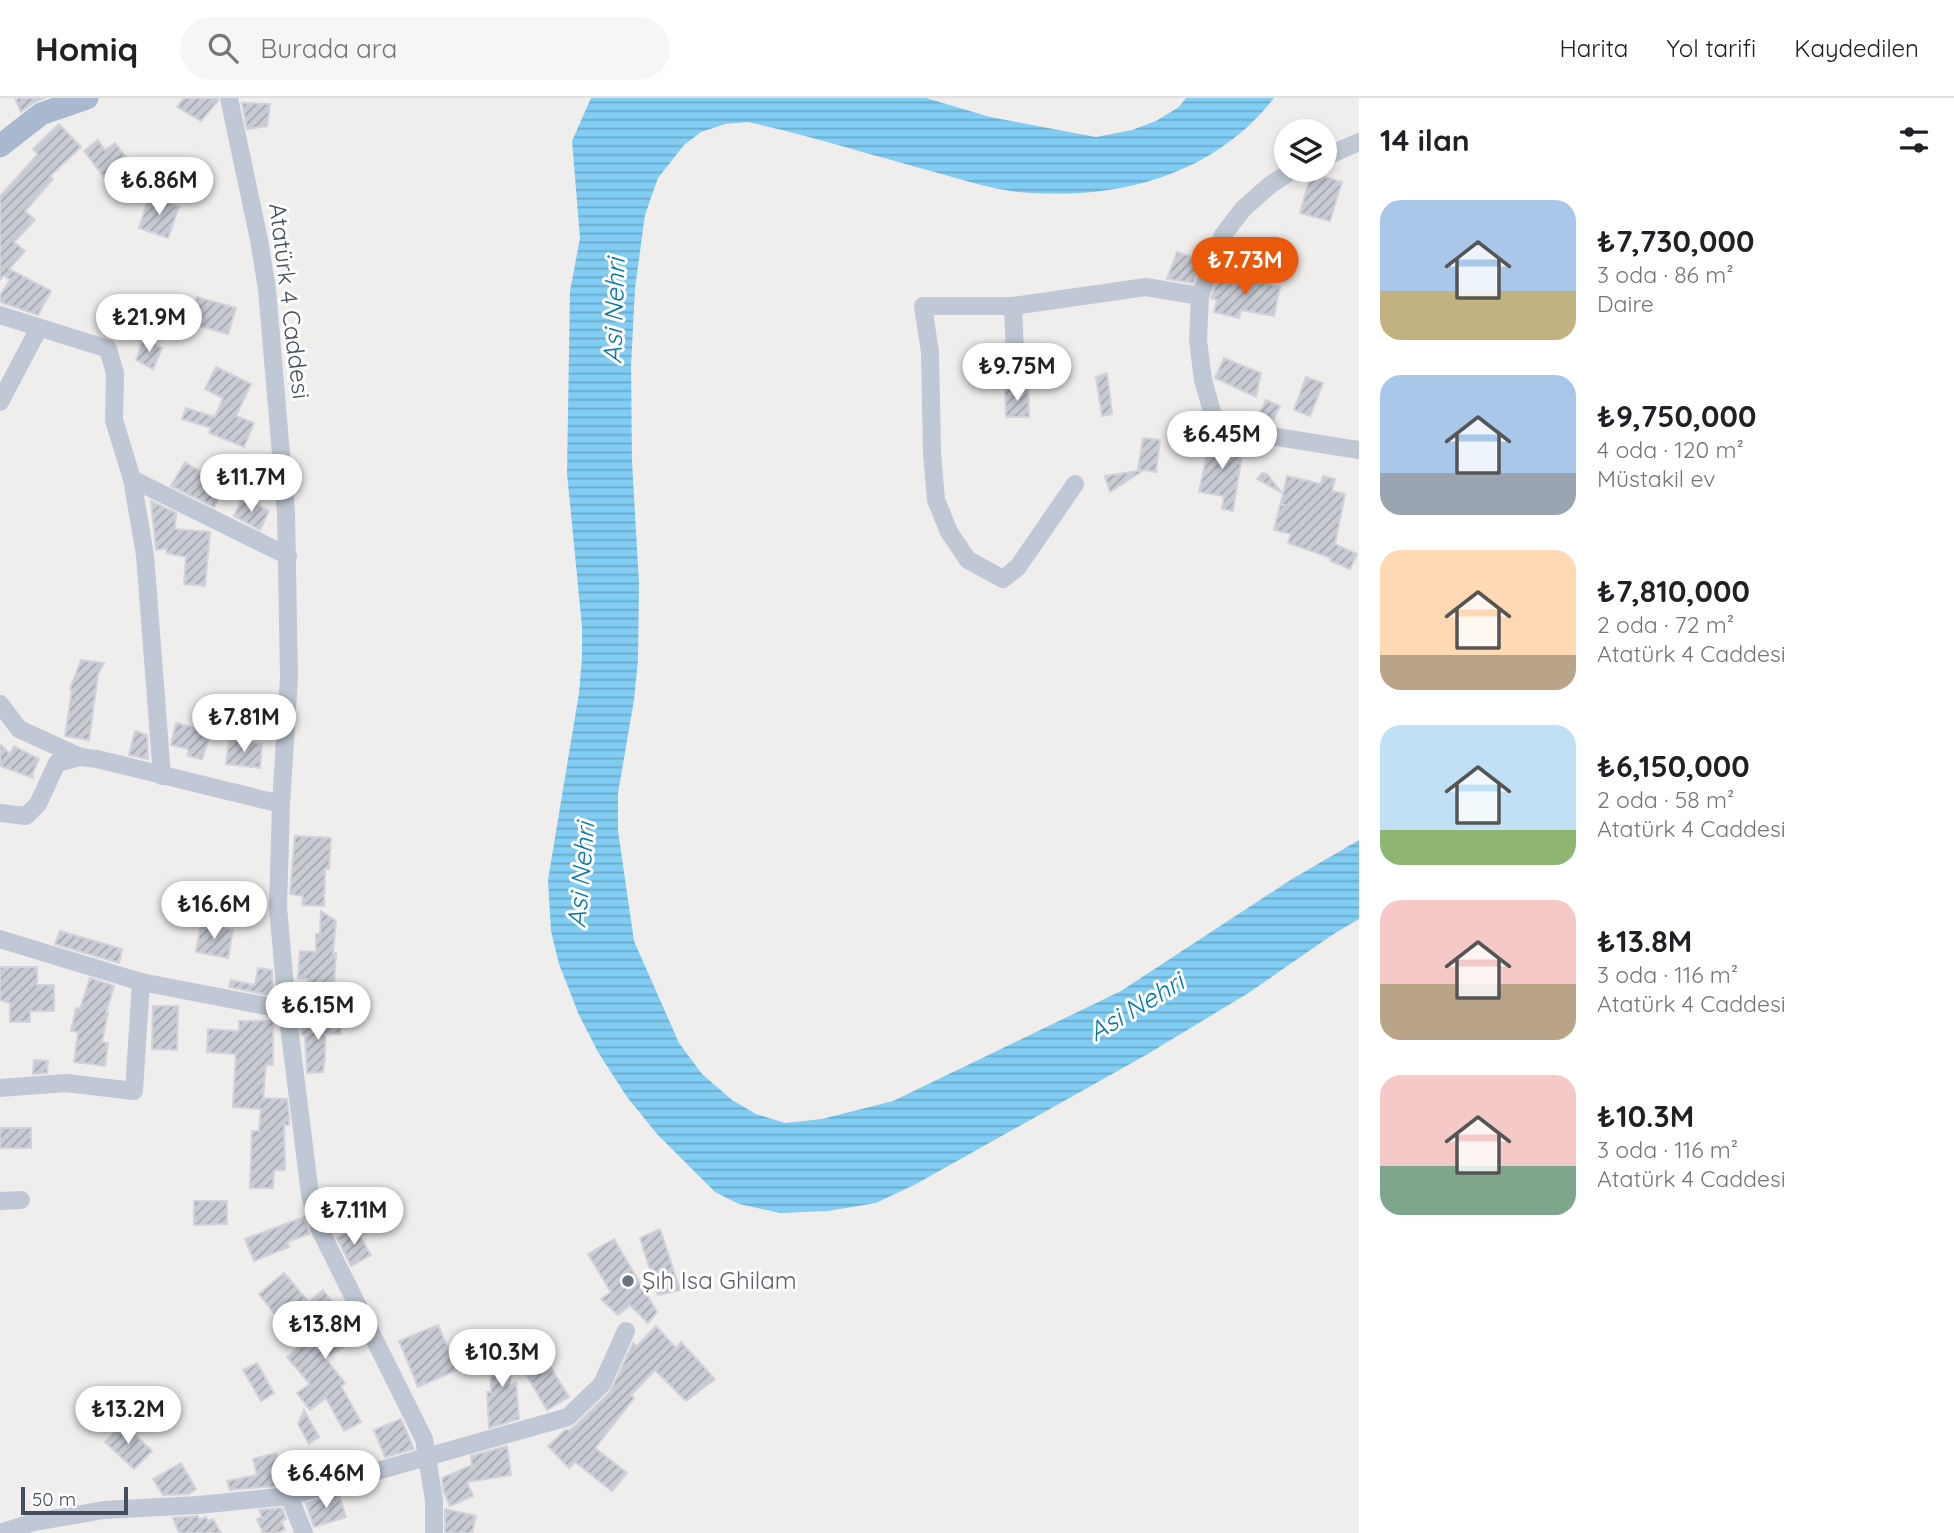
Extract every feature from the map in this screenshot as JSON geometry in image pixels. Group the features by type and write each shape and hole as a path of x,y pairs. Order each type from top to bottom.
{"main road":[{"path":"0,146 41,114 87,98"}],"street":[{"name":"Atatürk 4 Caddesi","path":"229,98 267,289 285,499 289,677 278,907 287,1010 310,1194 316,1219 330,1251 412,1412 429,1455 434,1500 434,1533"},
{"path":"1337,152 1359,142"},
{"path":"1274,182 1242,209 1223,235 1200,296 1198,340 1203,380 1215,422 1239,431 1359,450"},
{"path":"1075,484 1018,567 1003,579 968,560 949,532 936,500 930,352 923,306 1013,306 1146,287 1200,296"},
{"path":"1013,306 1016,380"},
{"path":"0,315 108,349 115,373 114,420 132,479 145,555 162,776"},
{"path":"0,402 39,328"},
{"path":"132,479 288,556"},
{"path":"0,704 19,729 80,757 281,804"},
{"path":"0,813 26,816 38,804 57,763 80,757"},
{"path":"0,939 141,982 287,1010"},
{"path":"0,1088 66,1083 134,1091 141,982"},
{"path":"0,1201 21,1200"},
{"path":"0,1533 34,1522 104,1510 198,1506 289,1496 568,1418 601,1384 626,1331"},
{"path":"289,1496 304,1533"}],"water":[{"name":"Asi Nehri","path":"591,98 926,98 990,117 1096,137 1132,130 1156,121 1179,107 1186,98 1274,98 1251,124 1196,163 1165,176 1100,191 1066,194 996,188 748,122 725,124 701,132 684,145 658,178 645,215 635,288 631,366 632,461 639,583 638,660 618,793 618,831 634,941 679,1043 702,1074 732,1100 756,1114 785,1123 822,1119 893,1101 1121,991 1292,879 1359,840 1359,919 1250,992 1146,1055 916,1184 876,1203 828,1211 780,1213 739,1204 715,1192 657,1134 627,1097 598,1052 579,1015 559,964 551,931 548,880 579,693 582,657 582,627 567,473 570,291 580,238 572,141"}],"building":[{"path":"15,98 44,98 21,112"},
{"path":"184,98 218,98 218,101 201,121 177,107"},
{"path":"242,103 270,104 267,126 247,129"},
{"path":"59,124 81,147 50,176 53,179 25,211 35,220 14,242 25,251 9,269 51,291 38,315 0,302 0,296 10,280 4,275 0,280 0,196 38,154 33,149"},
{"path":"98,140 105,150 115,143 128,159 104,177 84,151"},
{"path":"1309,182 1342,182 1330,221 1300,213"},
{"path":"149,197 179,207 168,238 139,228"},
{"path":"1177,252 1201,260 1193,283 1167,279"},
{"path":"1239,270 1252,273 1250,280 1280,287 1274,316 1241,310 1239,318 1214,312 1217,300 1211,298 1218,280 1236,284"},
{"path":"197,297 236,308 228,334 189,323"},
{"path":"143,340 162,348 153,369 136,360"},
{"path":"1224,358 1261,373 1256,397 1215,378"},
{"path":"216,367 251,384 236,416 254,423 244,447 209,433 211,428 182,419 186,408 215,417 223,398 205,389"},
{"path":"1107,373 1112,414 1102,416 1096,377"},
{"path":"1306,377 1323,383 1310,416 1294,410"},
{"path":"1028,386 1029,417 1006,417 1005,387 1016,391"},
{"path":"1266,400 1280,406 1271,425 1255,422"},
{"path":"1211,435 1238,442 1237,453 1242,454 1233,511 1222,509 1224,496 1199,492"},
{"path":"1143,438 1160,440 1156,472 1144,470 1110,492 1105,476 1143,470 1138,469"},
{"path":"185,462 225,487 214,507 171,486"},
{"path":"1262,473 1267,474 1282,493 1257,479"},
{"path":"1287,476 1321,484 1323,476 1335,479 1332,491 1345,494 1335,544 1357,554 1350,569 1330,561 1331,558 1288,543 1291,534 1274,530 1280,505 1284,505 1281,503"},
{"path":"242,498 269,511 260,530 234,516"},
{"path":"151,501 176,513 175,529 210,532 205,586 184,584 186,557 166,553 167,548 156,550"},
{"path":"81,660 104,663 98,674 89,740 65,736 70,689"},
{"path":"176,723 211,732 202,759 188,756 188,749 171,745"},
{"path":"135,731 147,735 148,759 129,755"},
{"path":"229,740 262,744 260,768 226,764"},
{"path":"0,744 10,754 14,746 39,759 33,778 0,766"},
{"path":"295,836 331,838 329,869 325,869 324,906 302,905 303,896 290,894"},
{"path":"321,911 336,921 334,985 338,985 339,1005 310,1002 308,979 298,978 300,951 316,952 316,934 320,934"},
{"path":"201,924 233,930 228,958 196,952"},
{"path":"60,931 122,949 119,963 55,944"},
{"path":"0,967 37,967 37,985 54,985 54,1011 30,1011 30,1022 10,1022 10,1003 0,1000"},
{"path":"258,968 272,970 273,996 229,987 231,980 255,985"},
{"path":"90,978 114,986 106,1013 102,1042 108,1043 105,1066 74,1062 78,1032 71,1031 76,1008 80,1009"},
{"path":"153,1006 178,1006 177,1050 152,1049"},
{"path":"340,1020 341,1034 325,1034 323,1072 307,1073 305,1035 302,1035 301,1021"},
{"path":"239,1021 273,1021 273,1065 266,1065 263,1098 287,1099 289,1125 284,1125 285,1170 274,1170 273,1188 250,1188 252,1131 259,1131 261,1109 233,1107 236,1054 207,1052 208,1029 239,1031"},
{"path":"34,1060 48,1061 47,1073 33,1074"},
{"path":"0,1128 31,1128 31,1148 0,1148"},
{"path":"194,1201 227,1201 227,1224 194,1225"},
{"path":"304,1217 309,1234 287,1242 289,1247 254,1261 245,1239"},
{"path":"355,1228 371,1255 351,1266 337,1238"},
{"path":"660,1229 680,1290 658,1295 640,1238"},
{"path":"614,1239 657,1312 648,1323 630,1305 618,1315 601,1299 611,1292 588,1254"},
{"path":"284,1273 307,1300 281,1322 259,1294"},
{"path":"323,1290 338,1309 336,1311 353,1342 325,1358 345,1383 341,1386 361,1422 344,1431 326,1398 310,1410 297,1393 310,1384 287,1357 315,1333 313,1329 319,1326 303,1307"},
{"path":"438,1325 457,1370 418,1387 399,1341"},
{"path":"656,1326 676,1348 681,1342 715,1379 686,1401 655,1370 631,1395 634,1398 595,1448 627,1473 612,1491 575,1462 569,1468 548,1446 565,1430 576,1425 610,1392 633,1343 637,1346"},
{"path":"491,1346 510,1346 510,1386 516,1382 519,1419 489,1428 487,1392 491,1392"},
{"path":"257,1363 274,1393 261,1401 243,1370"},
{"path":"548,1363 569,1397 547,1410 527,1376"},
{"path":"304,1410 319,1437 309,1444 298,1424"},
{"path":"401,1419 414,1449 385,1457 374,1430"},
{"path":"123,1423 152,1451 134,1469 105,1442"},
{"path":"507,1446 511,1475 467,1482 473,1496 450,1506 444,1493 442,1478 472,1465 471,1456"},
{"path":"276,1453 284,1485 230,1490 227,1481 257,1475 253,1459"},
{"path":"181,1463 196,1489 189,1494 163,1495 153,1479"},
{"path":"339,1494 346,1517 314,1527 306,1503"},
{"path":"282,1508 286,1519 281,1521 285,1530 263,1533 257,1519 262,1517 259,1510"},
{"path":"445,1509 476,1516 472,1533 445,1533"},
{"path":"198,1516 199,1520 206,1517 208,1521 213,1519 221,1533 179,1533 173,1518"}],"place":[{"name":"Şıh Isa Ghilam","path":"628,1281"}]}
